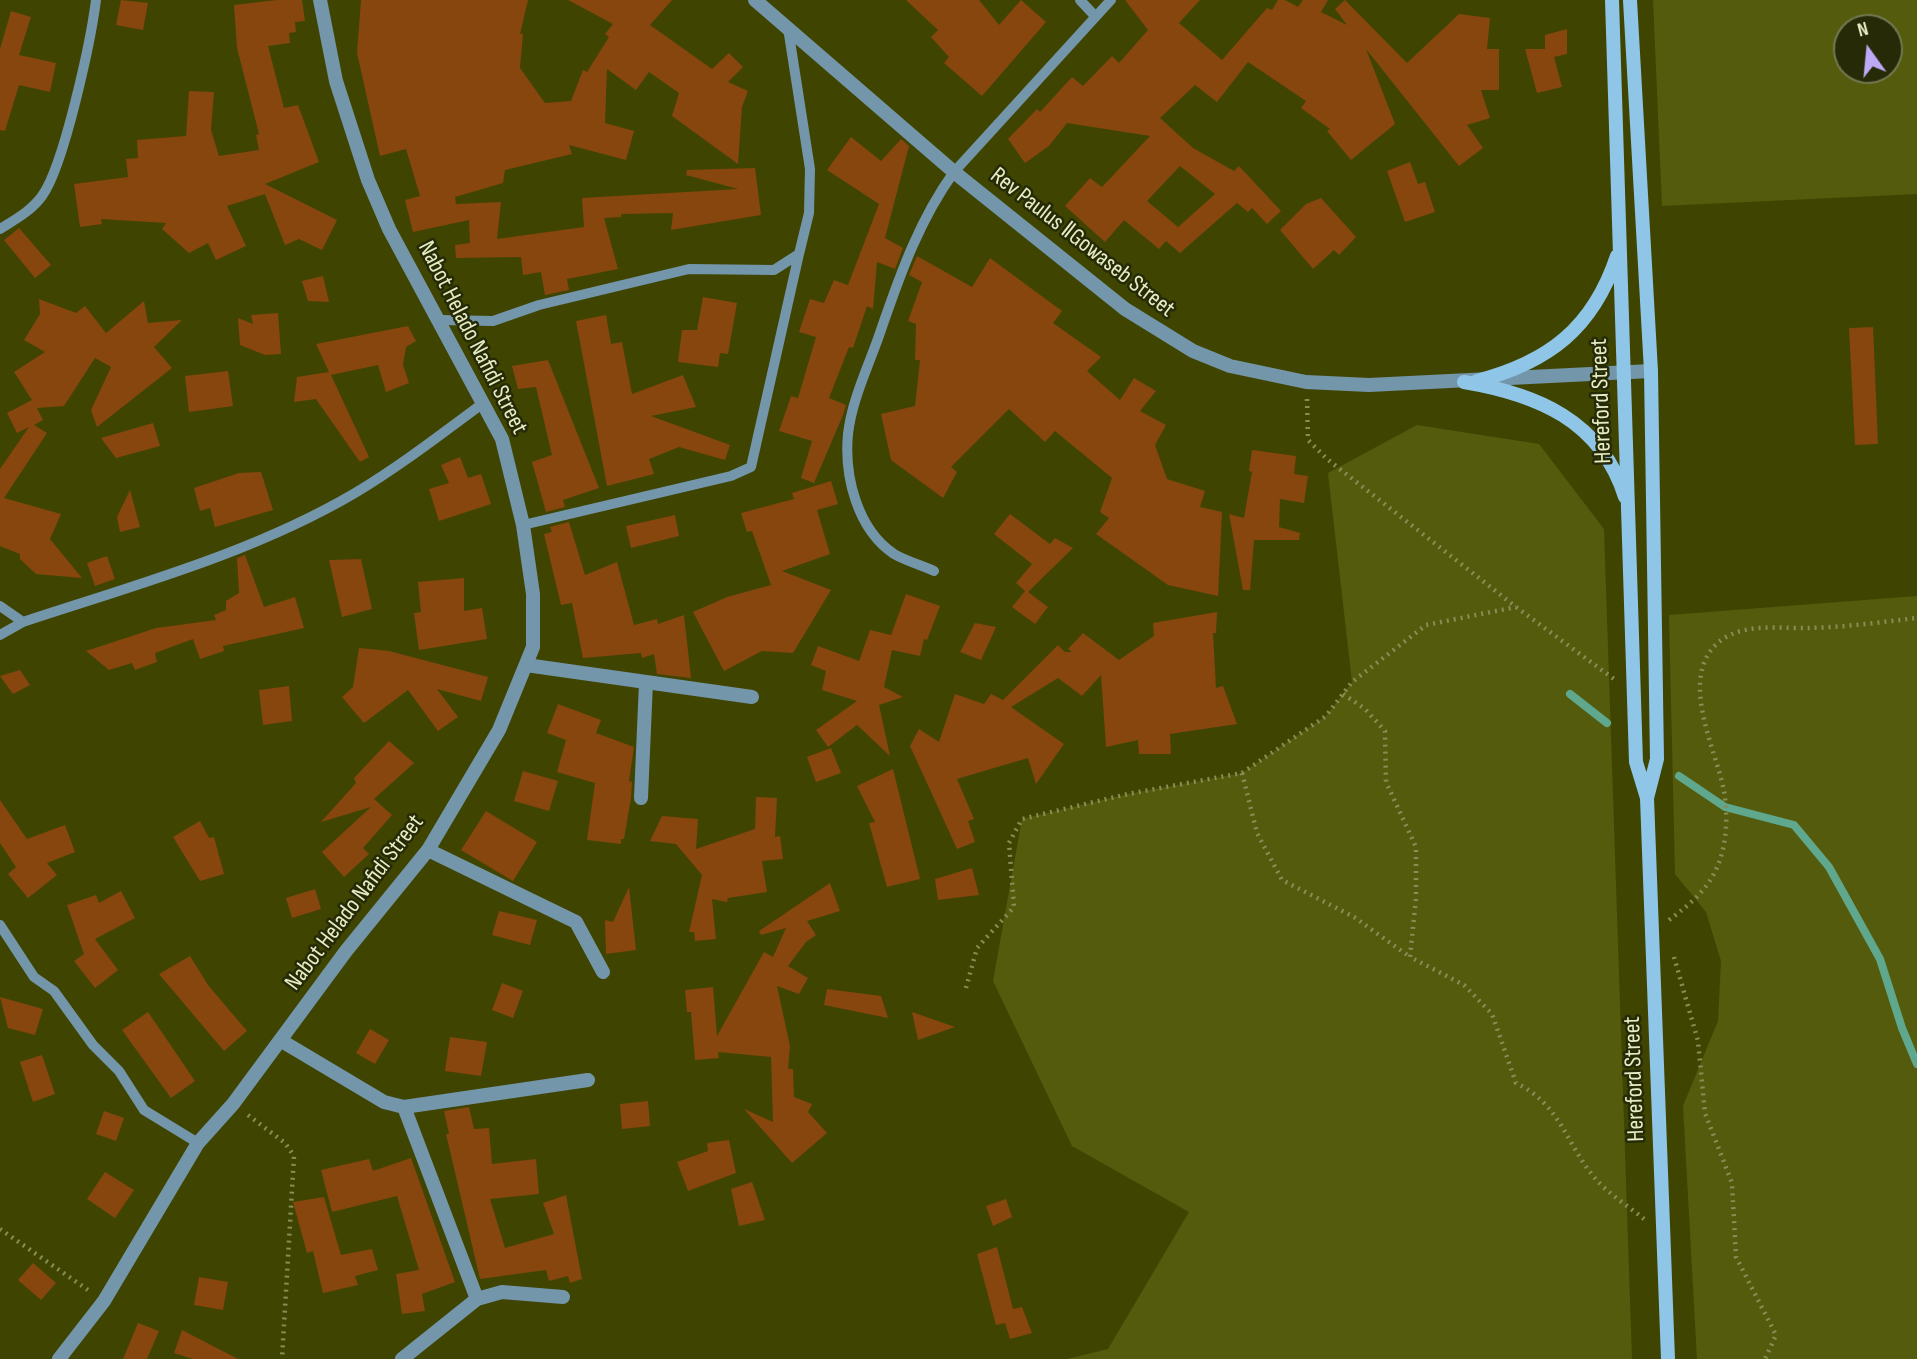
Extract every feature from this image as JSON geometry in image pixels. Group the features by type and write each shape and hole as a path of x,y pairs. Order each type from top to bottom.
{"main road":[{"name":"Hereford Street","path":"1612,0 1636,762 1647,798 1668,1359"},
{"name":"Hereford Street","path":"1629,0 1651,371 1657,759 1647,798"},
{"path":"1471,381 1510,372 1541,357 1563,342 1599,299 1620,247"},
{"path":"1471,381 1510,390 1542,402 1570,421 1594,441 1609,461 1630,511"}],"street":[{"name":"Nabot Helado Nafidi Street","path":"59,1359 104,1301 198,1143 233,1104 428,850 499,730 533,647 533,594 523,525 502,439 389,229 368,180 336,81 320,0"},
{"name":"Rev Paulus ǁGowaseb Street","path":"755,0 954,172 1125,309 1163,335 1230,366 1306,382 1369,385 1651,371"},
{"path":"526,664 752,698"},
{"path":"641,798 646,682"},
{"path":"428,850 576,922 603,972"},
{"path":"280,1040 384,1102 404,1107 588,1080"},
{"path":"404,1107 477,1299"},
{"path":"402,1359 477,1299 502,1292 563,1297"}],"lane":[{"path":"0,229 26,213 43,195 60,156 96,0"},
{"path":"1080,0 1094,15"},
{"path":"934,571 895,554 873,535 859,510 849,477 848,433 904,263 937,196 954,172 1094,15 1111,0"},
{"path":"523,525 732,476 751,467 809,213 810,169 787,25"},
{"path":"440,320 493,321 539,305 688,269 774,270 799,254"},
{"path":"0,635 23,622 272,535 354,493 406,461 482,404"},
{"path":"0,606 23,622"},
{"path":"0,925 34,977 54,991 93,1045 119,1071 144,1110 198,1143"}],"path":[{"path":"1306,382 1308,440 1516,607 1634,694"},
{"path":"966,988 977,948 1014,907 1009,843 1022,820 1128,794 1242,773 1326,716 1352,682 1426,625 1516,607"},
{"path":"1765,1359 1776,1335 1736,1258 1732,1183 1705,1113 1698,1041 1671,948 1653,932 1700,896 1718,864 1727,822 1723,789 1712,756 1699,685 1708,656 1726,637 1782,626 1808,628 1917,618"},
{"path":"1343,694 1365,709 1385,731 1386,782 1416,846 1416,898 1410,957"},
{"path":"1242,773 1257,833 1282,880 1354,917 1410,957 1464,985 1492,1014 1516,1083 1537,1093 1563,1124 1594,1177 1664,1235"},
{"path":"233,1104 285,1143 294,1156 282,1359"},
{"path":"0,1229 104,1301"}],"green space":[{"path":"1653,0 1917,0 1917,194 1662,206"},
{"path":"1417,425 1539,444 1604,529 1632,1359 1067,1359 1108,1349 1189,1212 1072,1146 993,981 1022,819 1128,794 1242,773 1326,716 1352,682 1328,473"},
{"path":"1917,596 1917,1359 1697,1359 1683,1106 1718,1021 1721,961 1706,912 1675,874 1669,615"}],"building":[{"path":"121,0 148,3 143,30 116,25"},
{"path":"302,0 305,21 295,22 296,32 289,33 290,43 268,46 284,108 298,105 319,162 265,184 337,220 322,250 299,239 285,245 265,194 227,206 246,246 216,260 208,243 189,253 162,229 166,223 101,219 102,224 80,227 74,184 128,177 126,159 138,158 137,140 186,136 189,91 214,92 211,130 219,156 259,150 256,135 259,134 237,48 234,5"},
{"path":"361,0 528,0 520,34 523,34 520,68 545,103 571,101 583,70 587,72 609,37 605,34 613,24 568,0 672,0 650,25 712,69 729,53 743,67 728,82 748,91 742,107 738,164 672,116 679,93 649,72 636,90 607,69 605,123 634,131 626,160 569,145 572,154 505,170 503,183 455,197 456,204 501,202 497,239 584,227 582,198 738,189 686,175 687,170 755,168 761,215 671,230 673,213 621,214 621,217 604,218 618,269 567,279 569,290 545,295 541,272 523,275 521,257 456,258 455,245 470,243 469,220 413,232 405,200 420,196 406,149 380,156 357,53"},
{"path":"906,0 979,0 999,25 1021,0 1046,22 982,96 944,63 949,57 931,37 938,30"},
{"path":"1125,0 1200,0 1179,23 1222,60 1267,8 1272,10 1278,0 1285,0 1298,7 1303,0 1328,0 1321,12 1347,25 1335,9 1345,0 1407,63 1459,14 1490,18 1487,49 1499,49 1499,90 1481,90 1490,118 1467,125 1483,148 1459,166 1366,49 1395,124 1351,160 1327,131 1330,129 1301,108 1306,101 1248,62 1217,102 1195,85 1160,118 1193,148 1234,171 1239,166 1281,211 1267,224 1252,208 1248,212 1237,203 1180,253 1166,241 1159,249 1124,220 1105,242 1065,206 1090,178 1102,187 1150,136 1067,123 1049,146 1025,163 1008,139 1037,109 1040,112 1072,77 1083,86 1112,56 1119,63 1148,30","holes":["1180,166 1215,194 1176,229 1178,227 1147,201"]},
{"path":"11,11 31,17 19,55 56,63 50,92 19,85 5,131 0,130 0,49"},
{"path":"1567,29 1567,54 1554,57 1562,87 1537,93 1525,49 1545,49 1545,35"},
{"path":"851,137 881,161 901,139 909,146 885,238 903,248 895,269 877,262 873,309 867,306 853,348 849,347 829,398 846,405 814,483 801,478 812,441 779,431 791,396 798,398 816,337 799,332 810,299 824,303 834,280 848,285 879,204 827,170"},
{"path":"1410,162 1418,184 1425,182 1435,212 1405,222 1387,171"},
{"path":"1321,198 1356,237 1339,255 1334,250 1313,269 1280,230 1306,204"},
{"path":"19,228 51,265 35,278 4,240"},
{"path":"917,256 972,287 990,258 1062,311 1053,323 1101,357 1087,371 1120,400 1134,378 1156,391 1140,411 1166,425 1155,445 1167,479 1205,491 1200,507 1222,512 1218,596 1168,585 1096,534 1109,518 1100,512 1112,478 1055,431 1045,442 1009,409 951,467 957,472 943,498 891,460 881,414 915,406 920,360 915,360 916,324 908,321 922,282 909,275"},
{"path":"323,276 329,302 308,301 302,281"},
{"path":"703,297 737,303 728,354 720,353 718,367 678,362 682,330 697,330"},
{"path":"39,299 76,313 85,306 106,333 144,301 148,323 182,320 154,347 172,368 97,427 91,410 111,367 95,358 64,406 37,408 43,420 34,425 47,433 4,498 61,514 50,539 82,578 36,574 20,559 20,554 0,546 0,469 29,427 17,433 7,413 32,400 14,372 45,352 24,340 40,314"},
{"path":"278,313 281,354 265,355 240,345 238,318 253,324 251,315"},
{"path":"606,315 611,344 622,342 632,394 683,375 696,407 651,416 730,445 725,460 679,447 649,459 654,474 607,486 576,321"},
{"path":"408,326 416,341 406,347 403,365 409,383 386,392 378,365 331,375 369,457 360,462 316,399 294,402 297,377 329,372 316,344"},
{"path":"1873,327 1878,444 1855,445 1849,328"},
{"path":"548,360 599,488 563,500 565,507 546,512 532,462 552,455 536,387 518,389 512,366"},
{"path":"228,371 233,406 189,412 185,376"},
{"path":"153,423 160,446 116,458 101,438"},
{"path":"1252,450 1296,456 1294,474 1308,476 1304,503 1280,499 1279,527 1300,533 1299,540 1254,540 1250,590 1243,590 1229,514 1244,518 1252,472 1249,471"},
{"path":"460,457 468,478 481,474 491,504 439,521 429,489 449,483 441,465"},
{"path":"261,472 273,510 215,527 210,508 200,511 194,488 239,473"},
{"path":"831,481 838,504 817,510 830,554 782,571 831,590 793,653 762,651 724,671 693,612 727,597 771,585 752,531 747,532 741,513 794,499 792,493"},
{"path":"130,490 140,527 120,532 117,517"},
{"path":"1010,514 1050,544 1055,538 1073,548 1028,592 1048,607 1035,624 1012,607 1025,591 1016,583 1032,564 994,534"},
{"path":"675,515 679,536 631,548 626,526"},
{"path":"569,522 585,575 617,562 634,625 657,619 658,624 684,615 691,678 657,674 654,654 642,658 641,653 583,658 572,603 561,605 544,534 552,532 550,527"},
{"path":"245,555 264,607 295,597 304,628 223,646 224,651 200,659 193,639 155,653 157,662 135,670 132,663 109,670 86,651 156,628 216,620 214,615 226,610 226,601 239,593 237,558"},
{"path":"107,556 115,579 95,586 87,563"},
{"path":"361,559 372,609 342,617 329,560"},
{"path":"464,578 464,611 482,608 487,639 419,650 414,613 421,612 418,582"},
{"path":"906,594 940,606 927,640 924,639 920,656 892,650 884,687 903,697 879,705 890,756 857,725 828,747 816,730 857,701 822,690 826,671 811,665 818,646 859,661 870,630 891,635"},
{"path":"1217,612 1216,633 1213,633 1216,688 1223,686 1237,724 1170,734 1171,754 1139,754 1138,740 1106,747 1101,675 1082,696 1058,678 1011,707 1064,744 1036,784 1028,758 957,779 974,819 968,821 975,842 957,849 910,746 919,729 939,742 955,694 984,704 991,694 1003,700 1058,645 1065,652 1072,652 1068,649 1083,633 1119,660 1154,636 1153,623"},
{"path":"975,623 996,627 981,660 960,652"},
{"path":"359,648 389,651 488,677 481,701 437,689 458,717 438,731 408,690 364,723 342,697 353,687"},
{"path":"20,670 30,685 13,694 0,676"},
{"path":"289,686 292,721 263,725 259,690"},
{"path":"558,704 601,720 596,733 634,747 629,781 632,782 631,798 621,844 587,840 595,783 557,772 566,740 547,733"},
{"path":"389,741 414,763 374,799 392,815 363,848 369,854 344,877 322,852 371,807 321,822 356,783 354,778"},
{"path":"831,748 841,773 816,782 807,757"},
{"path":"893,769 920,879 887,887 869,823 875,822 857,786"},
{"path":"523,771 558,781 549,811 514,801"},
{"path":"756,797 777,798 775,837 780,836 783,859 762,861 767,892 728,898 727,902 712,899 716,939 695,941 694,932 689,932 702,875 676,844 650,841 662,816 698,819 696,849 755,829"},
{"path":"0,800 27,839 65,825 75,852 47,863 57,875 28,898 8,874 16,867 0,843"},
{"path":"486,811 537,842 513,881 461,850"},
{"path":"200,821 209,838 214,837 224,874 200,881 173,837"},
{"path":"972,868 979,895 938,900 935,879"},
{"path":"830,883 840,911 807,921 816,935 806,942 788,966 808,978 799,994 777,986 790,1046 788,1069 793,1069 794,1097 812,1104 808,1112 827,1133 792,1163 744,1109 773,1122 771,1057 718,1052 719,1058 695,1060 691,1012 687,1012 685,990 713,987 717,1036 764,952 773,957 786,928 761,935 759,931"},
{"path":"629,887 636,950 606,954 605,920 613,922"},
{"path":"315,889 321,909 292,918 286,898"},
{"path":"121,891 135,918 95,939 118,970 95,988 74,961 84,954 67,905 96,895 99,903"},
{"path":"499,911 537,920 530,945 492,935"},
{"path":"190,956 208,985 247,1031 224,1051 159,974"},
{"path":"502,983 523,991 513,1018 492,1010"},
{"path":"827,989 881,996 888,1018 824,1005"},
{"path":"0,997 43,1009 35,1035 8,1028"},
{"path":"148,1012 195,1081 171,1098 122,1030"},
{"path":"912,1012 955,1027 918,1040"},
{"path":"370,1029 389,1040 375,1064 356,1053"},
{"path":"450,1037 487,1042 481,1076 445,1071"},
{"path":"42,1055 55,1094 33,1102 20,1062"},
{"path":"648,1101 650,1126 622,1129 620,1104"},
{"path":"469,1107 474,1129 489,1128 492,1164 536,1159 539,1194 490,1199 505,1248 554,1234 543,1203 566,1195 582,1279 570,1283 568,1276 549,1281 546,1270 480,1279 446,1134 449,1134 444,1111"},
{"path":"104,1111 124,1118 116,1141 96,1134"},
{"path":"729,1140 736,1173 688,1191 677,1162 708,1151 707,1143"},
{"path":"411,1158 455,1282 422,1294 425,1311 402,1314 396,1274 419,1270 397,1196 332,1212 321,1170 369,1159 373,1171"},
{"path":"105,1172 134,1190 115,1218 87,1199"},
{"path":"752,1182 765,1220 739,1226 731,1189"},
{"path":"324,1197 341,1255 372,1249 378,1270 355,1276 358,1285 323,1293 313,1251 307,1253 293,1202"},
{"path":"1006,1199 1012,1217 993,1226 986,1206"},
{"path":"997,1247 1013,1309 1022,1307 1032,1333 1010,1339 1005,1323 996,1325 977,1254"},
{"path":"33,1263 56,1283 41,1300 18,1280"},
{"path":"199,1277 228,1282 223,1310 194,1305"},
{"path":"138,1323 159,1331 147,1359 123,1359"},
{"path":"182,1330 238,1359 193,1359 174,1353"}],"waterway":[{"path":"1570,694 1607,723"},
{"path":"1679,776 1725,807 1794,825 1829,867 1880,959 1902,1028 1917,1064"}]}
